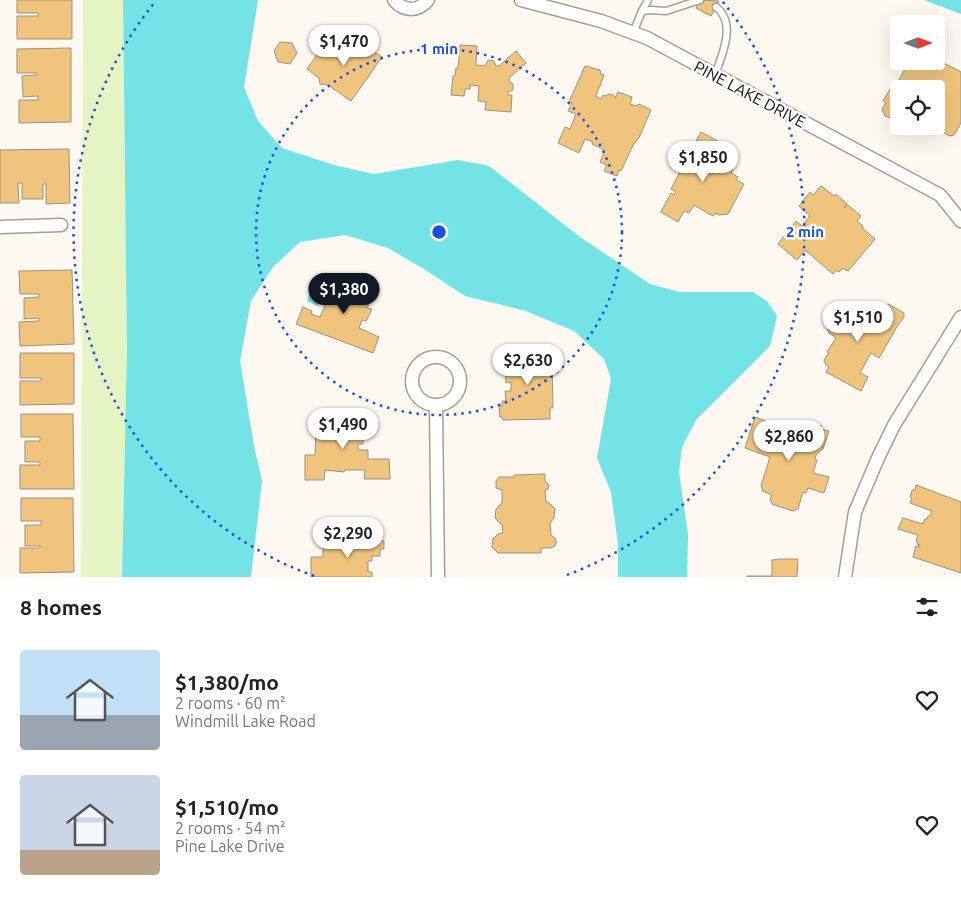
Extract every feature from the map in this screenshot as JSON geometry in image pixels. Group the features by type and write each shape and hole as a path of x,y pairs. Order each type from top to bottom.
{"street":[{"path":"394,0 399,6 410,10 423,6 428,0"},
{"name":"PINE LAKE DRIVE","path":"521,0 601,21 647,38 940,196 961,221"},
{"path":"0,227 60,225"},
{"path":"845,577 855,512 878,458 894,425 961,316"},
{"path":"436,406 438,577"}],"lane":[{"path":"633,33 648,0"},
{"path":"642,11 666,11 700,0"},
{"path":"715,75 727,34 725,18 716,7"}],"green space":[{"path":"83,0 123,0 127,349 122,577 81,577"}],"water":[{"path":"123,0 258,0 244,87 258,121 282,148 334,165 374,174 458,160 489,166 580,237 650,284 679,292 753,292 767,301 777,316 770,346 696,420 682,447 679,472 688,535 687,577 618,577 618,544 611,492 597,458 611,379 604,359 574,331 526,311 465,296 388,248 345,235 300,242 273,267 251,301 240,361 254,446 262,481 251,577 122,577 127,349"},
{"path":"924,0 961,0 961,14"},
{"path":"314,279 327,284 318,306 307,301 309,294 312,293 313,288 311,286"}],"building":[{"path":"17,0 72,0 72,39 17,39 17,16 38,16 38,13 17,13"},
{"path":"700,0 719,1 711,16 696,8"},
{"path":"334,37 341,40 340,50 346,42 358,50 357,52 360,54 365,46 382,57 351,101 328,85 320,84 319,78 307,69 329,38"},
{"path":"280,42 292,43 297,53 290,64 278,62 274,51"},
{"path":"460,45 477,46 476,65 485,66 488,60 494,61 496,66 499,66 516,51 526,63 509,78 509,81 513,84 513,90 508,92 508,95 512,95 511,112 485,110 486,102 478,101 479,86 470,85 470,89 465,89 464,96 451,95 453,76 455,76 456,68 458,68"},
{"path":"71,48 71,122 19,123 19,100 38,100 38,96 23,97 22,76 37,75 37,73 17,73 17,49"},
{"path":"945,64 961,72 961,123 954,135 949,136 945,133 945,80 899,80 904,70 945,70"},
{"path":"585,66 600,70 601,74 604,75 596,96 601,99 603,95 609,94 615,98 618,92 632,97 630,104 636,106 639,104 651,110 639,138 634,143 617,176 604,171 607,165 600,162 605,150 592,144 593,142 585,139 579,153 558,143 565,127 570,129 576,114 568,111 572,103 569,102"},
{"path":"890,89 890,118 885,116 882,109 886,103 883,101"},
{"path":"701,132 723,144 711,167 713,168 710,174 712,175 718,162 733,170 731,173 738,177 736,180 744,184 728,214 719,215 715,213 713,216 694,205 689,213 684,211 678,222 661,212 671,193 674,195 676,192 671,189"},
{"path":"69,149 70,203 46,204 46,184 43,184 43,199 22,199 22,183 18,183 19,203 0,203 0,150"},
{"path":"821,186 834,196 836,194 847,204 844,208 848,205 861,216 857,221 875,239 848,271 843,268 839,272 836,270 833,274 805,250 797,260 778,244 796,221 802,226 810,216 799,206 810,192 813,195"},
{"path":"72,270 74,344 20,346 19,322 39,321 39,318 24,319 24,298 39,297 39,294 20,294 19,271"},
{"path":"338,275 371,287 368,298 371,300 367,308 372,309 366,321 362,320 359,328 379,337 373,353 296,324 303,307 312,311 311,314 320,317"},
{"path":"888,304 904,313 904,317 879,358 871,353 860,373 868,377 861,391 826,372 829,367 824,360 836,338 829,333 825,321 831,311 842,309 862,321 864,326 872,330"},
{"path":"540,347 540,364 552,363 553,408 550,408 550,419 503,420 500,417 499,406 502,406 502,401 506,401 505,391 511,391 511,382 506,383 505,370 511,370 511,367 508,367 507,349"},
{"path":"20,353 74,353 74,404 20,405 20,381 41,381 41,378 20,378"},
{"path":"21,414 73,414 74,489 20,489 20,465 40,465 40,462 25,462 25,441 40,441 40,437 21,437"},
{"path":"325,414 361,414 363,444 358,444 358,450 368,450 368,459 389,459 390,479 364,479 365,470 345,470 344,472 325,470 324,480 305,480 305,455 315,455 316,431 325,423"},
{"path":"755,417 769,422 774,431 773,433 781,436 785,433 799,437 804,420 822,426 821,429 829,431 823,449 816,455 815,459 817,460 813,473 829,477 824,493 808,488 806,493 803,492 798,509 793,511 772,504 770,499 772,495 763,491 761,486 770,457 745,448"},
{"path":"545,474 545,481 549,485 548,489 545,490 546,502 555,509 554,518 550,523 551,535 556,539 556,544 552,548 541,548 541,553 498,553 492,547 493,539 498,534 503,533 502,525 495,518 496,509 502,503 502,490 496,488 496,481 499,477"},
{"path":"916,485 961,502 961,573 913,557 916,546 919,547 920,545 916,541 918,535 898,529 903,518 923,524 925,519 930,516 932,511 910,503 912,490 915,490"},
{"path":"21,498 73,498 74,572 20,573 20,548 40,548 40,546 25,546 25,525 41,525 41,521 21,521"},
{"path":"354,536 379,536 379,541 384,541 384,549 380,549 380,556 372,556 372,561 368,561 368,572 372,572 372,577 311,577 311,557 323,557 323,546 345,546 345,543 354,543"},
{"path":"798,559 797,577 747,577 772,576 772,560"}]}
